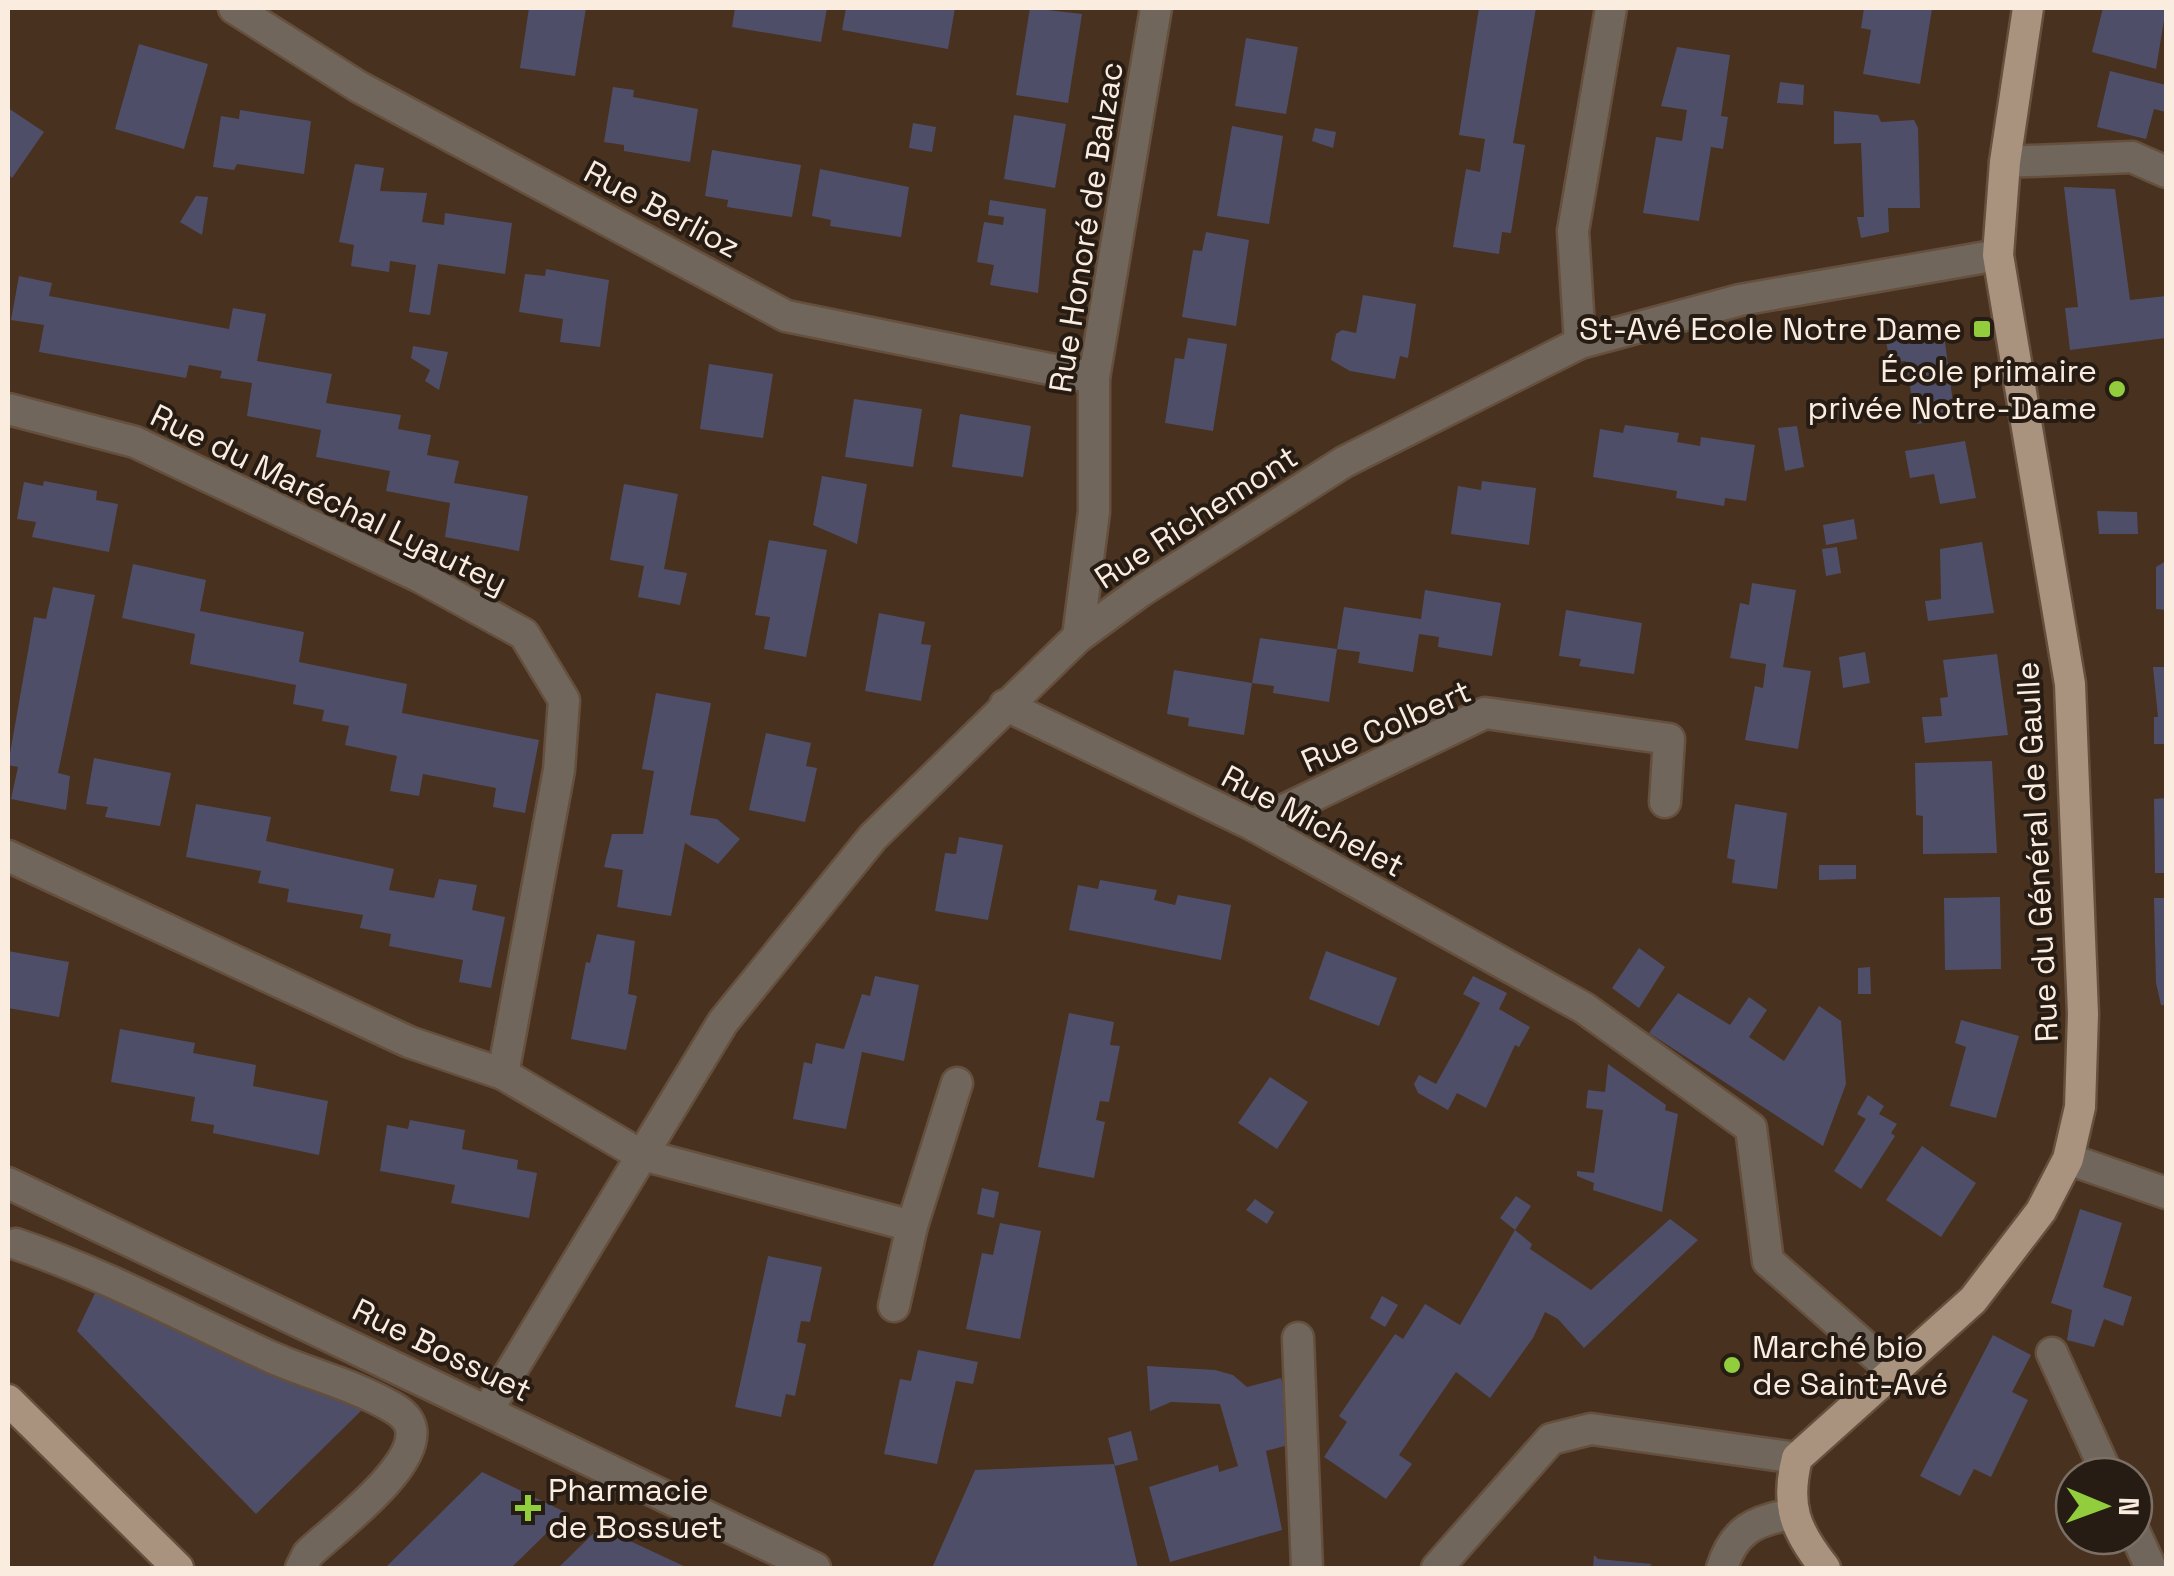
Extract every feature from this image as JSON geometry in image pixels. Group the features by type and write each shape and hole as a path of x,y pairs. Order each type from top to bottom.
{"main road":[{"name":"Rue du Général de Gaulle","path":"1797,1458 1891,1369 1972,1300 2041,1211 2068,1159 2080,1107 2083,1014 2070,684 1998,255 2005,162 2028,8"},
{"path":"8,1400 178,1568"},
{"path":"1797,1458 1790,1486 1792,1514 1825,1568"}],"street":[{"name":"Rue Berlioz","path":"234,8 360,87 786,316 1094,378"},
{"name":"Rue Honoré de Balzac","path":"1078,637 1094,512 1094,378 1156,8"},
{"path":"1580,343 1572,230 1611,8"},
{"path":"2005,162 2132,157 2166,172"},
{"name":"Rue Richemont","path":"488,1411 639,1154 723,1022 860,853 1005,705 1078,637 1141,590 1344,462 1580,343 1740,300 1998,255"},
{"name":"Rue du Maréchal Lyautey","path":"8,409 135,442 420,576 524,634 564,700 559,770 502,1074"},
{"name":"Rue Michelet","path":"1005,705 1254,826 1584,1008 1750,1128 1768,1261 1891,1369"},
{"name":"Rue Colbert","path":"1254,826 1484,713 1669,739 1666,802"},
{"path":"8,856 409,1042 502,1074 639,1154 912,1226"},
{"path":"894,1306 912,1226 957,1083"},
{"path":"2068,1159 2166,1193"},
{"name":"Rue Bossuet","path":"8,1183 816,1568"},
{"path":"8,1206 37,1196"},
{"path":"16,1244 90,1270 135,1295 278,1360 352,1387 404,1414 410,1426 411,1443 394,1475 308,1554 300,1568"},
{"path":"1298,1338 1307,1568"},
{"path":"2052,1352 2099,1456"},
{"path":"1437,1568 1552,1439 1591,1429 1797,1458"},
{"path":"1722,1568 1728,1549 1743,1529 1792,1514"}],"building":[{"path":"529,8 586,8 575,76 520,68"},
{"path":"735,8 827,8 821,42 732,27"},
{"path":"846,8 955,8 948,49 842,30"},
{"path":"1030,8 1082,14 1068,103 1016,95"},
{"path":"1479,8 1536,8 1513,143 1525,145 1511,233 1502,232 1499,254 1453,247 1466,169 1480,172 1485,139 1459,135"},
{"path":"1864,8 1932,9 1920,84 1863,74 1871,30 1861,28"},
{"path":"2103,8 2166,8 2156,69 2092,52"},
{"path":"1246,38 1298,47 1286,114 1235,106"},
{"path":"139,44 208,64 184,149 115,129"},
{"path":"1677,47 1730,55 1721,116 1728,117 1723,149 1711,147 1699,221 1643,213 1656,137 1682,141 1687,110 1661,106"},
{"path":"2110,71 2166,85 2166,112 2154,109 2146,139 2097,127"},
{"path":"1780,82 1804,85 1803,105 1777,103"},
{"path":"613,87 634,90 633,97 698,109 690,162 624,151 624,145 604,142"},
{"path":"8,108 44,132 12,178 8,174"},
{"path":"240,110 311,121 304,174 237,164 234,170 213,167 221,116 239,119"},
{"path":"1834,111 1878,115 1881,122 1914,120 1918,128 1920,208 1888,208 1889,232 1861,238 1857,217 1864,217 1861,143 1834,144"},
{"path":"1014,115 1066,124 1055,188 1004,179"},
{"path":"913,123 936,127 932,152 909,148"},
{"path":"1232,126 1283,136 1269,224 1217,216"},
{"path":"1315,128 1336,132 1333,148 1312,141"},
{"path":"712,150 801,165 792,217 727,207 728,200 705,196"},
{"path":"355,164 384,168 380,191 427,193 422,222 444,225 445,213 512,223 505,274 438,264 430,315 409,312 416,265 390,261 389,272 351,266 354,245 339,242"},
{"path":"820,169 909,187 901,237 830,226 831,220 812,216"},
{"path":"2064,187 2115,189 2130,300 2166,296 2166,338 2070,350 2065,308 2078,307"},
{"path":"196,196 208,197 202,235 180,222"},
{"path":"990,200 1046,209 1038,293 990,285 994,265 977,262 984,222 1003,225 1004,217 988,215"},
{"path":"1206,232 1249,240 1236,326 1182,317 1193,250 1202,251"},
{"path":"546,269 609,280 600,347 560,342 563,319 519,312 525,274 545,276"},
{"path":"19,276 52,283 49,296 229,329 233,308 266,314 257,361 332,374 326,403 401,415 398,429 431,435 427,455 459,461 454,483 528,496 519,551 445,537 450,503 386,491 390,471 316,457 321,430 247,416 252,383 220,378 222,371 189,365 186,378 39,352 44,325 11,320"},
{"path":"1363,295 1416,304 1408,358 1400,356 1395,379 1350,371 1331,360 1336,334 1342,330 1356,333"},
{"path":"1943,327 1955,418 1917,424 1915,412 1936,409 1935,401 1913,405 1906,361 1890,362 1886,341 1903,339 1902,333"},
{"path":"1188,338 1227,344 1213,431 1165,423 1175,358 1184,359"},
{"path":"413,346 448,352 439,390 425,381 430,370 411,358"},
{"path":"709,364 773,374 763,438 700,429"},
{"path":"854,399 922,409 913,467 845,457"},
{"path":"960,414 1031,426 1023,477 952,467"},
{"path":"1625,425 1679,433 1677,442 1700,446 1701,437 1755,445 1746,501 1725,498 1724,506 1676,498 1677,491 1593,477 1600,429 1623,433"},
{"path":"1797,426 1804,467 1785,471 1778,428"},
{"path":"1965,441 1976,498 1940,504 1934,474 1910,478 1905,451"},
{"path":"822,476 867,484 857,544 813,525"},
{"path":"44,481 97,491 96,500 118,504 109,552 32,537 36,522 17,519 24,482 43,486"},
{"path":"1482,481 1536,488 1529,545 1451,534 1458,486 1481,490"},
{"path":"624,484 678,494 664,569 687,573 680,605 638,597 644,566 610,560"},
{"path":"2097,511 2137,512 2138,534 2099,534"},
{"path":"1854,519 1857,539 1826,545 1823,525"},
{"path":"769,540 827,550 806,657 764,649 770,617 755,615"},
{"path":"1982,542 1994,613 1928,621 1925,601 1941,599 1940,549"},
{"path":"1837,547 1841,573 1826,576 1822,549"},
{"path":"2166,561 2166,610 2156,609 2156,567"},
{"path":"133,564 206,580 200,611 304,632 299,662 407,684 402,713 539,740 525,813 493,807 496,788 423,774 419,796 390,791 397,756 345,745 349,726 322,721 324,710 293,704 296,685 190,664 195,634 122,618"},
{"path":"1752,583 1796,590 1783,667 1811,671 1798,749 1745,740 1755,686 1763,688 1766,664 1730,658 1740,603 1749,605"},
{"path":"53,587 95,595 58,773 70,776 66,810 11,799 18,767 8,765 34,617 46,619"},
{"path":"1425,590 1501,603 1492,656 1438,647 1439,637 1419,634 1413,672 1358,663 1360,652 1337,649 1344,607 1421,619"},
{"path":"1566,610 1642,623 1634,674 1579,666 1581,659 1559,656"},
{"path":"879,613 925,622 921,644 931,645 921,701 865,691"},
{"path":"1260,638 1337,649 1329,702 1273,693 1274,686 1252,683"},
{"path":"1865,652 1870,683 1843,688 1839,657"},
{"path":"1997,654 2008,735 1925,743 1922,717 1942,716 1940,698 1948,697 1943,660"},
{"path":"2153,667 2166,667 2166,744 2154,744 2154,717 2158,717"},
{"path":"1174,670 1252,683 1244,735 1188,726 1189,718 1167,714"},
{"path":"656,693 711,703 690,815 717,819 740,839 718,864 685,843 671,916 617,907 623,870 604,867 612,834 643,834 654,771 642,769"},
{"path":"766,733 811,743 806,766 817,768 805,822 749,810"},
{"path":"94,758 171,773 160,826 105,817 108,807 86,804"},
{"path":"1992,761 1997,853 1923,854 1923,816 1916,815 1915,763"},
{"path":"2166,798 2166,873 2155,873 2154,799"},
{"path":"196,804 271,817 266,841 394,869 389,890 434,898 439,879 477,885 472,910 505,917 491,988 459,982 463,960 389,946 391,934 360,928 363,915 287,902 289,889 258,883 261,871 186,857"},
{"path":"1735,804 1787,813 1777,889 1732,883 1735,860 1727,858"},
{"path":"959,837 1003,845 988,920 935,911 945,853 956,854"},
{"path":"1819,865 1856,865 1856,879 1819,880"},
{"path":"1100,880 1157,890 1154,900 1175,905 1178,895 1231,905 1221,960 1069,930 1078,885 1098,889"},
{"path":"2000,897 2001,969 1945,970 1944,898"},
{"path":"2154,898 2166,898 2166,1005 2161,1005 2156,983"},
{"path":"597,934 635,941 628,994 637,996 626,1050 571,1039 586,962 590,963"},
{"path":"1639,948 1665,967 1639,1008 1612,988"},
{"path":"8,951 69,962 59,1017 8,1008"},
{"path":"1326,951 1397,978 1379,1026 1309,999"},
{"path":"1870,967 1871,994 1858,994 1858,968"},
{"path":"875,976 919,985 904,1061 862,1052 846,1129 793,1119 804,1062 812,1064 816,1043 844,1049 862,994 870,996"},
{"path":"1473,976 1507,993 1499,1009 1530,1027 1519,1047 1515,1045 1486,1108 1457,1093 1448,1110 1418,1093 1414,1084 1419,1075 1436,1084 1460,1041 1480,1003 1463,994"},
{"path":"1678,993 1730,1025 1749,997 1767,1010 1749,1037 1784,1061 1819,1006 1841,1021 1846,1084 1823,1146 1649,1033"},
{"path":"1069,1013 1114,1022 1110,1045 1120,1046 1109,1102 1100,1101 1096,1120 1105,1122 1094,1178 1038,1167"},
{"path":"1961,1020 2019,1036 1996,1118 1950,1106 1966,1047 1955,1043"},
{"path":"120,1029 195,1043 193,1053 256,1065 253,1086 328,1101 319,1155 213,1133 214,1125 191,1121 195,1097 111,1082"},
{"path":"1608,1064 1666,1105 1665,1110 1678,1114 1662,1212 1593,1190 1594,1183 1577,1176 1577,1171 1594,1173 1603,1110 1586,1108 1588,1090 1605,1092"},
{"path":"1270,1077 1308,1102 1277,1149 1238,1123"},
{"path":"1868,1095 1884,1106 1879,1114 1897,1124 1891,1133 1895,1136 1861,1189 1834,1171 1866,1119 1857,1114"},
{"path":"410,1120 465,1130 462,1149 518,1160 517,1169 537,1173 529,1218 451,1203 455,1185 380,1171 387,1125 408,1129"},
{"path":"1922,1146 1976,1183 1941,1237 1886,1200"},
{"path":"982,1188 999,1192 994,1218 977,1214"},
{"path":"1516,1196 1531,1206 1515,1230 1500,1218"},
{"path":"1255,1199 1274,1212 1267,1224 1246,1210"},
{"path":"2080,1209 2122,1223 2103,1287 2132,1297 2123,1326 2104,1319 2094,1347 2067,1340 2072,1310 2051,1303"},
{"path":"1670,1219 1698,1240 1584,1348 1558,1319 1545,1312 1533,1338 1490,1398 1456,1372 1399,1455 1412,1464 1386,1499 1324,1457 1347,1422 1339,1416 1395,1334 1403,1339 1425,1304 1460,1325 1515,1230 1532,1244 1530,1249 1591,1290"},
{"path":"1000,1223 1041,1231 1020,1339 966,1329 982,1253 993,1255"},
{"path":"768,1256 822,1267 810,1322 801,1321 797,1342 806,1344 795,1396 786,1394 781,1417 735,1407"},
{"path":"99,1285 363,1409 256,1514 77,1331"},
{"path":"1382,1296 1398,1305 1385,1327 1370,1318"},
{"path":"1993,1335 2031,1355 2012,1392 2028,1400 1991,1477 1974,1469 1960,1496 1920,1476"},
{"path":"918,1350 978,1362 973,1384 956,1381 937,1464 884,1454 900,1379 911,1381"},
{"path":"1147,1366 1215,1370 1233,1375 1247,1387 1281,1378 1299,1442 1266,1451 1282,1530 1170,1562 1149,1487 1218,1465 1219,1472 1238,1466 1220,1404 1171,1402 1150,1411"},
{"path":"1131,1431 1138,1460 1115,1466 1108,1438"},
{"path":"1114,1464 1138,1568 932,1568 975,1470"},
{"path":"482,1472 567,1513 511,1568 385,1568"},
{"path":"600,1527 688,1568 558,1568"},
{"path":"1594,1555 1598,1559 1652,1564 1648,1568 1593,1568"}],"place":[{"name":"St-Avé Ecole Notre Dame","path":"1982,329"},
{"name":"École primaire privée Notre-Dame","path":"2117,389"},
{"name":"Marché bio de Saint-Avé","path":"1732,1365"},
{"name":"Pharmacie de Bossuet","path":"528,1508"}]}
